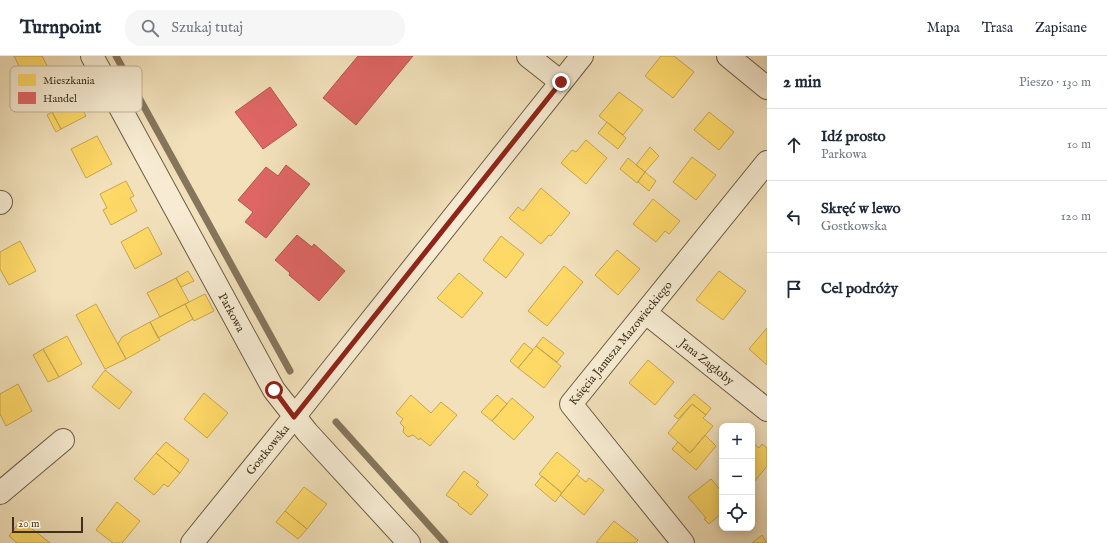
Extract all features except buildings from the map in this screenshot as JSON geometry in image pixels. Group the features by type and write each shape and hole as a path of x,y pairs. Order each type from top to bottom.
{"street":[{"name":"Parkowa","path":"92,56 97,66"},
{"path":"528,56 561,82"},
{"name":"Gostkowska","path":"192,543 582,56"},
{"path":"728,56 767,88"},
{"name":"Parkowa","path":"123,112 274,390 307,432 409,543"},
{"name":"Księcia Janusza Mazowieckiego","path":"683,543 571,404 767,162"},
{"name":"Jana Zagłoby","path":"646,313 767,410"},
{"path":"0,492 63,440"}],"waterway":[{"path":"116,56 122,66"},
{"path":"142,103 290,371"},
{"path":"336,422 445,543"}],"route":[{"path":"274,390 294,417 561,82"}]}
